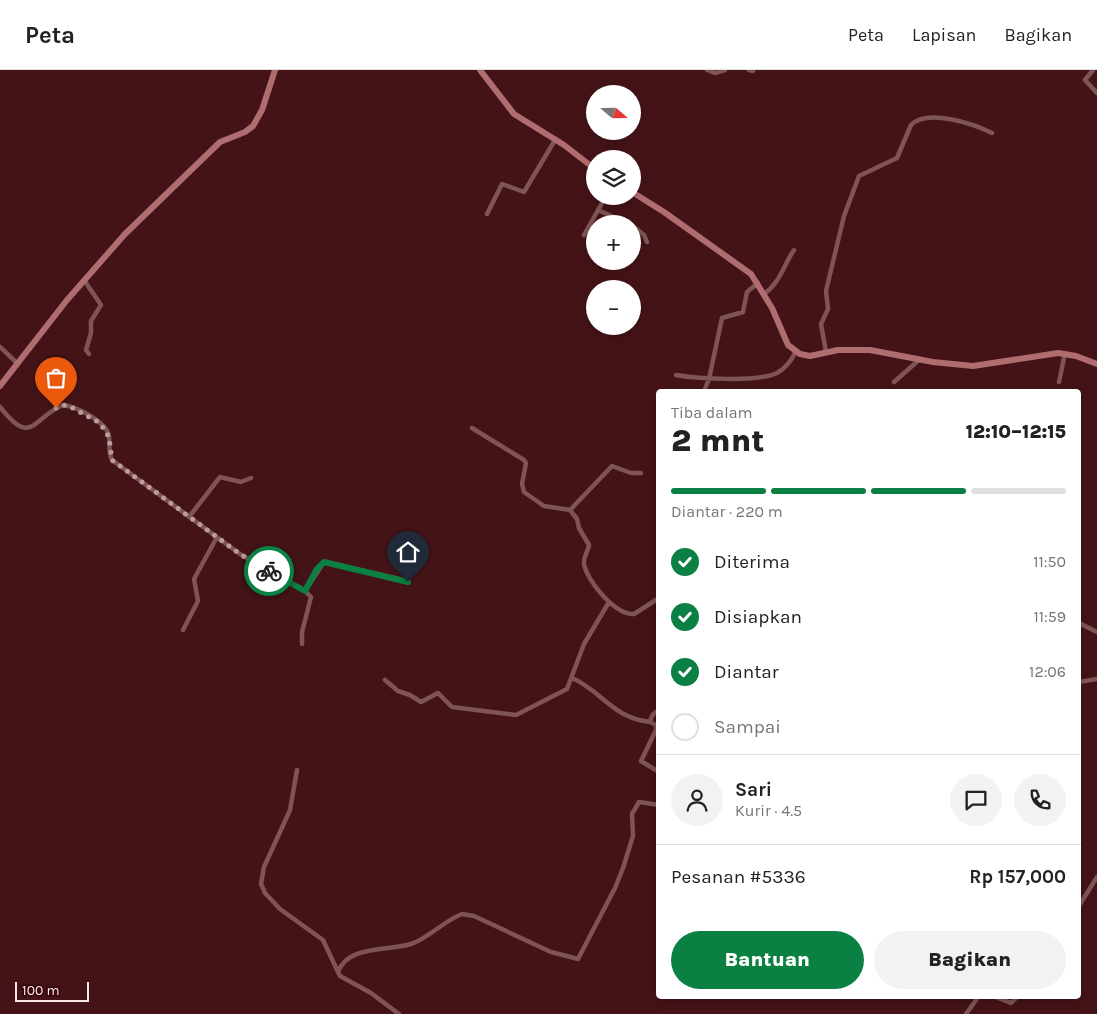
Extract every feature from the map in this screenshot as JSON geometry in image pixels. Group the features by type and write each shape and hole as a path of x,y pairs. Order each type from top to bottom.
{"street":[{"path":"0,386 19,365 84,280 162,195 220,142 249,130 262,110 275,70"},
{"path":"480,70 514,114 586,162"},
{"path":"707,70 715,73 726,70"},
{"path":"1093,70 1085,80 1097,93"},
{"path":"826,352 821,328 828,310 826,291 847,206 859,176 897,158 915,122 932,118 965,122 992,133"},
{"path":"487,214 502,184 524,192 555,140"},
{"path":"641,198 746,269 758,283 788,345 795,353 810,356 826,352 870,350 973,366 996,364 1040,355 1065,353 1097,364"},
{"path":"584,235 601,205"},
{"path":"598,210 610,215"},
{"path":"641,232 647,242"},
{"path":"764,294 778,280 794,250"},
{"path":"84,280 101,305 91,322 91,333 86,350 89,354"},
{"path":"705,389 709,379 722,318 743,312 747,292 758,283"},
{"path":"0,347 19,365"},
{"path":"676,376 709,379 762,377 776,373 785,367 795,353"},
{"path":"1060,382 1065,353"},
{"path":"894,382 920,359"},
{"path":"0,407 18,425 26,429 32,427 63,405 100,423 108,432 112,460 240,554 305,591 311,597 302,632 302,644"},
{"path":"472,428 524,460 526,463 522,484 524,492 544,506 570,510 577,519 579,528 589,545 584,560 586,570 598,590 609,602 619,610 634,614 656,600"},
{"path":"570,510 612,466 631,473 641,473"},
{"path":"189,517 220,477 241,482 250,478"},
{"path":"183,630 198,602 194,579 217,537"},
{"path":"305,591 317,569 324,562 408,582"},
{"path":"385,680 398,691 411,695 421,702 440,694 452,707 516,715 553,695 565,692 584,644 609,602"},
{"path":"1081,624 1097,632"},
{"path":"572,678 582,682 602,700 627,716 656,724"},
{"path":"1081,682 1097,678"},
{"path":"650,722 652,714 656,712"},
{"path":"656,730 641,762 656,770"},
{"path":"297,770 290,810 264,867 261,884 265,893 280,909 323,940 338,972 344,979 371,993 399,1014"},
{"path":"338,972 343,962 350,957 412,943 462,914 474,916 551,952 578,959 615,888 623,868 632,836 632,814 640,802 656,805"},
{"path":"1081,903 1097,878"},
{"path":"966,1014 977,999"},
{"path":"1001,999 1011,1003 1015,999"}],"way so far":[{"path":"56,408 63,405 69,406 100,423 108,432 110,458 112,460 240,554 269,571"}],"route":[{"path":"269,571 305,591 317,569 324,562 408,582"}]}
